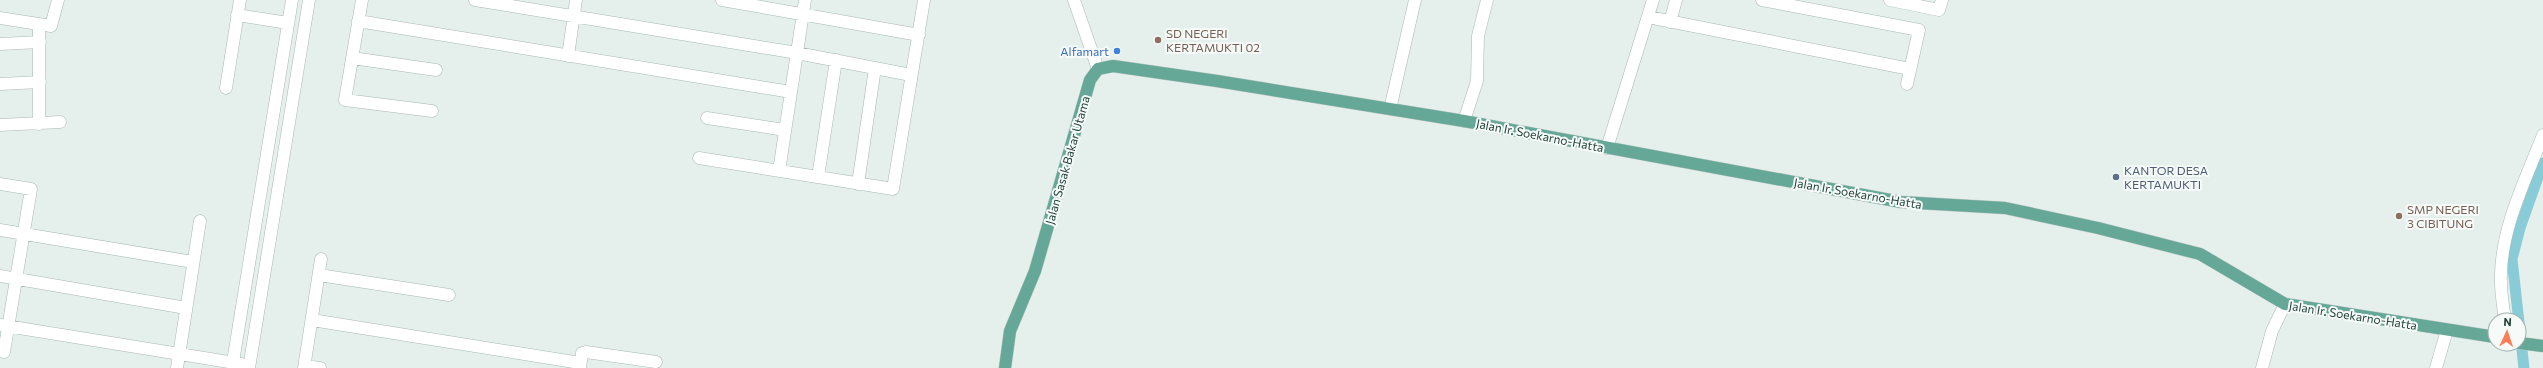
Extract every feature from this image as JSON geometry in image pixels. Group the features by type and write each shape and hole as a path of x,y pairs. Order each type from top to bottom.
{"main road":[{"name":"Jalan Ir. Soekarno-Hatta","path":"1098,69 1113,66 1232,83 1464,121 1901,202 1930,205 1988,205 2098,228 2200,254 2285,304 2487,336"},
{"name":"Jalan Sasak Bakar Utama","path":"1006,368 1010,330 1035,271 1090,80 1098,69"},
{"path":"2527,344 2537,345"}],"street":[{"path":"0,18 48,27 54,23 58,0"},
{"path":"226,88 240,0"},
{"path":"232,365 292,0"},
{"path":"4,326 250,367 309,0"},
{"path":"362,0 346,100 432,111"},
{"path":"475,0 797,53 911,75"},
{"path":"568,56 576,0"},
{"path":"722,0 803,13 919,35"},
{"path":"779,171 805,0"},
{"path":"699,158 893,189 924,0"},
{"path":"1390,109 1415,0"},
{"path":"1464,121 1477,82 1478,36 1487,0"},
{"path":"1608,148 1653,0"},
{"path":"1670,22 1676,0"},
{"path":"1762,0 1919,30 1907,84"},
{"path":"1890,0 1939,10 1942,0"},
{"path":"1080,2 1098,69"},
{"path":"237,15 288,23"},
{"path":"1648,17 1910,69"},
{"path":"358,22 791,92"},
{"path":"39,26 39,124"},
{"path":"0,44 40,42"},
{"path":"352,58 436,70"},
{"path":"818,177 836,60"},
{"path":"858,184 875,68"},
{"path":"0,84 40,82"},
{"path":"707,118 785,130"},
{"path":"0,126 60,122"},
{"path":"2504,312 2501,274 2504,244 2515,207 2543,135"},
{"path":"0,184 31,189 16,279 4,326 4,352"},
{"path":"177,368 200,221"},
{"path":"0,230 193,262"},
{"path":"320,368 304,367 321,259"},
{"path":"319,275 449,295"},
{"path":"0,276 186,308"},
{"path":"2262,368 2272,331 2285,304"},
{"path":"312,320 580,366 582,353 586,352 656,362"},
{"path":"2436,368 2447,330"}],"waterway":[{"path":"2524,368 2512,259 2520,228 2543,163"}],"place":[{"name":"SD NEGERI KERTAMUKTI 02","path":"1158,40"},
{"name":"Alfamart","path":"1117,51"},
{"name":"KANTOR DESA KERTAMUKTI","path":"2116,177"},
{"name":"SMP NEGERI 3 CIBITUNG","path":"2399,216"}]}
